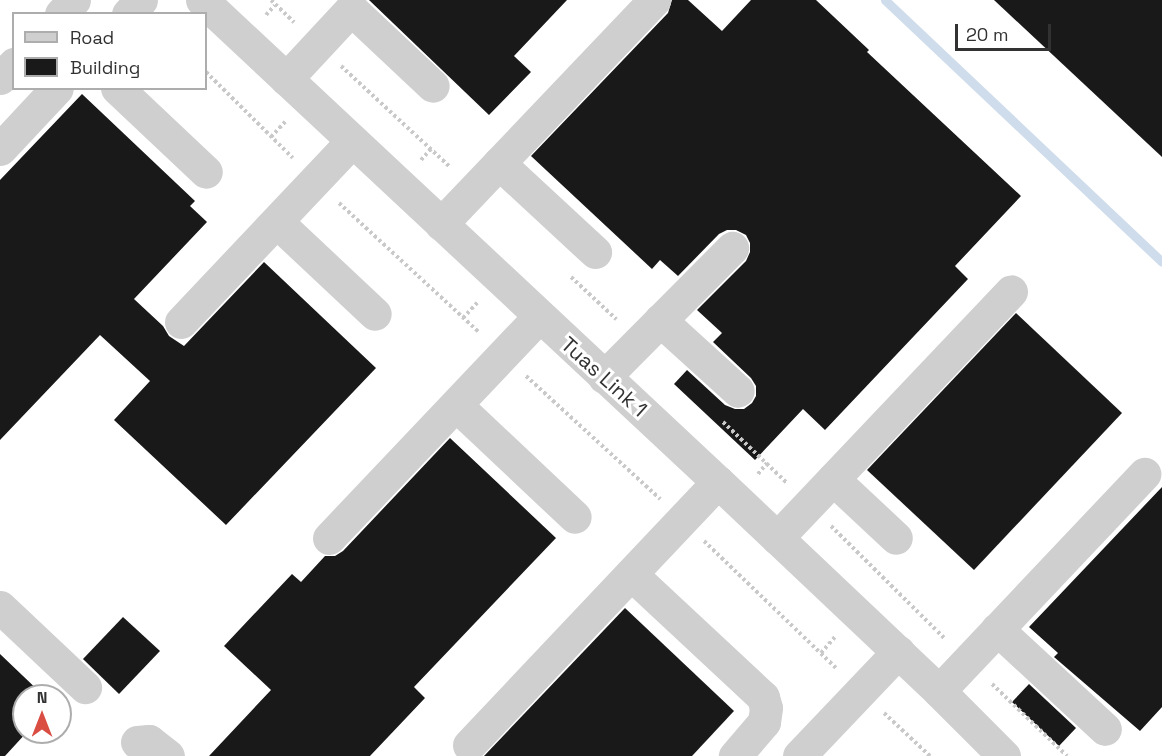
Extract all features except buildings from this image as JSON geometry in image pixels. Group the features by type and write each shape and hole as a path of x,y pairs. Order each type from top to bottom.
{"street":[{"path":"63,12 74,0"},
{"path":"130,12 141,0"},
{"name":"Tuas Link 1","path":"202,0 718,482 939,691 1004,756"},
{"path":"441,224 654,0"},
{"path":"286,78 351,9 433,86"},
{"path":"0,78 12,66"},
{"path":"0,149 55,90"},
{"path":"119,90 206,172"},
{"path":"181,322 352,141"},
{"path":"499,163 595,252"},
{"path":"277,222 375,314"},
{"path":"603,377 732,248"},
{"path":"777,538 1011,291"},
{"path":"329,538 539,317"},
{"path":"660,320 738,392"},
{"path":"456,405 575,517"},
{"path":"939,691 1144,474"},
{"path":"833,479 896,538"},
{"path":"470,745 718,482"},
{"path":"631,574 763,698 766,708 764,722 735,756"},
{"path":"0,607 85,687"},
{"path":"997,629 1105,729"},
{"path":"807,753 898,652"},
{"path":"137,742 149,741 168,756"}],"path":[{"path":"207,73 316,181 682,520 930,756"}],"waterway":[{"path":"885,0 1162,262"}]}
